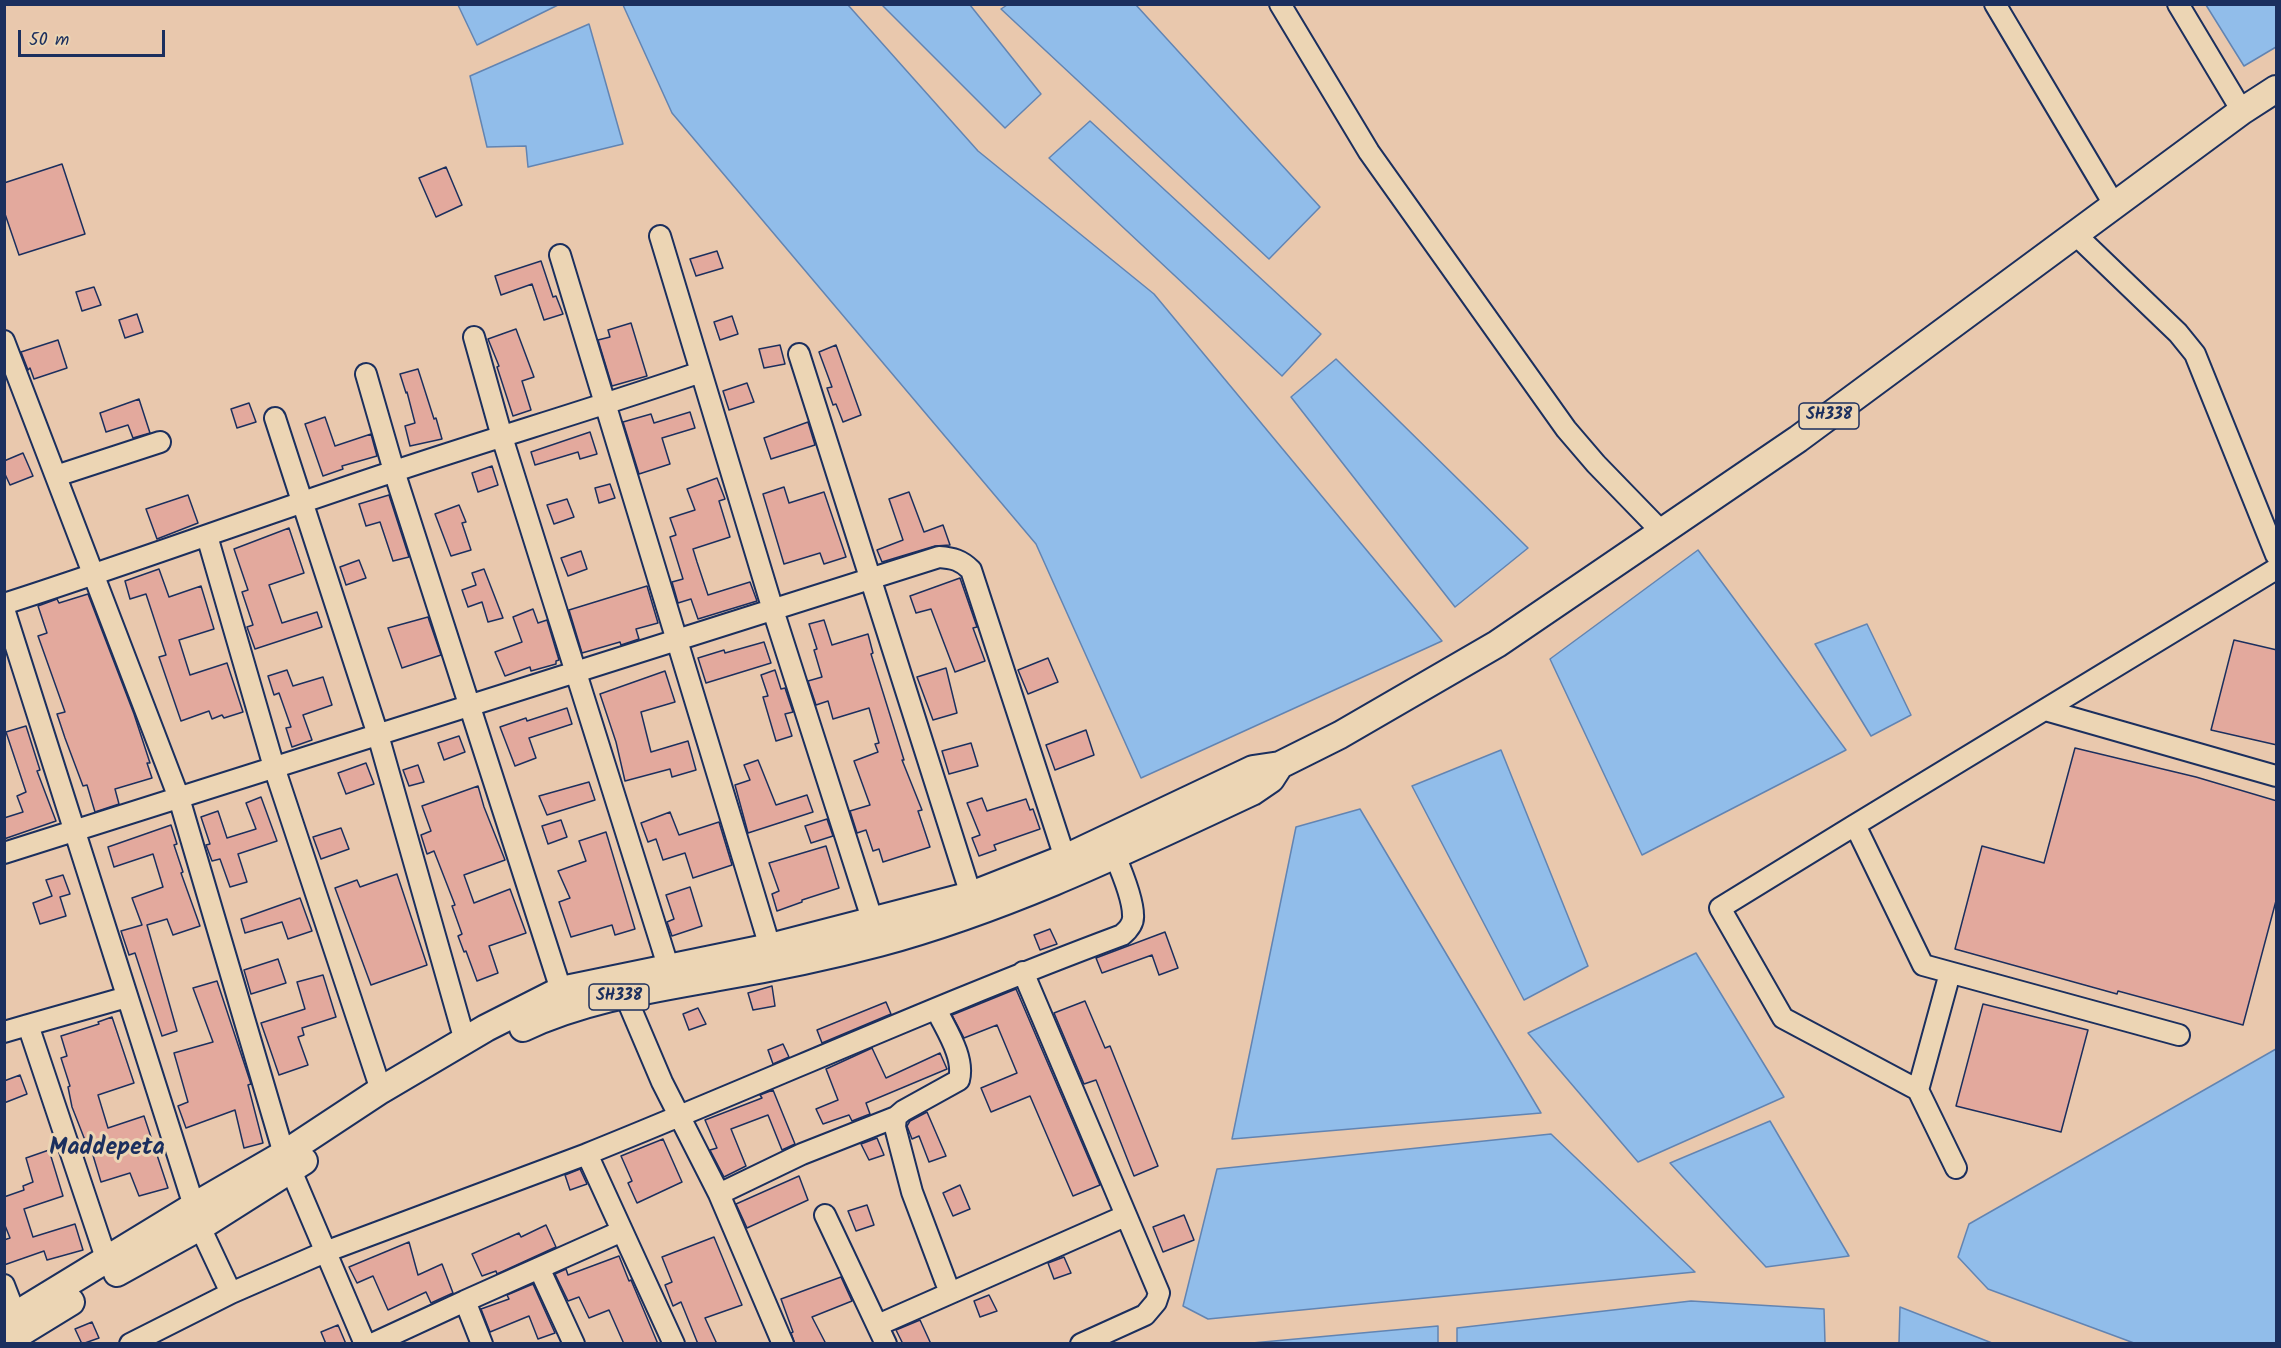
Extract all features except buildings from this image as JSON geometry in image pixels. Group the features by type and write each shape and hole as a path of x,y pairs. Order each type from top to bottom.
{"main road":[{"name":"SH338","path":"4,1343 115,1275 201,1227 381,1090 486,1028 561,990 668,966 770,947 971,895 1065,858 1253,769 1280,765 1365,722 1497,644 1798,439 2076,236 2242,111 2277,89"},
{"name":"SH338","path":"287,1162 494,1042 552,1014 625,995 774,967 879,943 985,909 1115,856 1252,792 1270,779 1280,765"},
{"name":"SH338","path":"10,1319 107,1261 201,1227"}],"street":[{"path":"1280,4 1369,152 1566,429 1596,464 1661,531"},
{"path":"2178,4 2242,111"},
{"path":"2004,8 2115,206"},
{"path":"660,236 773,610 873,922"},
{"path":"1956,1168 1918,1090 1783,1017 1720,908 2045,710 2276,558 2195,354 2178,333 2076,236"},
{"path":"560,255 770,947"},
{"path":"474,337 502,437 668,966"},
{"path":"4,341 179,798 287,1162 365,1344"},
{"path":"799,354 971,895"},
{"path":"4,604 394,471 605,405 701,372"},
{"path":"366,374 394,471 561,990"},
{"path":"275,418 378,735 465,1041"},
{"path":"56,476 160,442"},
{"path":"207,536 274,767 381,1090"},
{"path":"4,853 939,557 964,562 971,570 1065,858"},
{"path":"4,609 201,1227 229,1288"},
{"path":"2045,710 2277,776"},
{"path":"1855,825 1923,965 2179,1035"},
{"path":"130,1344 229,1288 322,1244 588,1154 1023,972 1122,935 1128,930 1134,916 1115,856"},
{"path":"1023,972 1159,1293 1156,1302 1145,1315 1081,1344"},
{"path":"1918,1090 1950,973"},
{"path":"625,995 662,1082 719,1194 783,1344"},
{"path":"4,1032 126,997"},
{"path":"719,1194 802,1154 896,1117 959,1080 961,1071 959,1060 936,1009"},
{"path":"28,1025 107,1261"},
{"path":"896,1117 894,1127 896,1137 912,1192 950,1293"},
{"path":"588,1154 674,1344"},
{"path":"825,1215 886,1344"},
{"path":"878,1325 1125,1216"},
{"path":"372,1344 622,1231"},
{"path":"539,1268 574,1344"},
{"path":"4,1285 10,1319"},
{"path":"465,1301 482,1344"}],"water":[{"path":"458,5 558,5 477,45"},
{"path":"623,5 848,5 978,151 1154,294 1442,641 1141,778 1036,544 672,113"},
{"path":"882,5 970,5 1041,94 1005,128"},
{"path":"1007,5 1136,5 1320,207 1269,259 1001,9"},
{"path":"2206,5 2276,5 2276,47 2244,66"},
{"path":"589,24 623,144 528,167 526,146 487,147 470,76"},
{"path":"1090,121 1321,334 1282,376 1049,158"},
{"path":"1336,359 1528,548 1455,607 1291,397"},
{"path":"1698,550 1846,750 1642,855 1550,659"},
{"path":"1867,624 1911,715 1871,736 1815,644"},
{"path":"1501,750 1588,966 1524,1000 1412,786"},
{"path":"1360,809 1541,1113 1232,1139 1296,827"},
{"path":"1696,953 1784,1097 1638,1162 1528,1033"},
{"path":"2276,1049 2276,1343 2134,1343 1988,1289 1958,1257 1969,1224"},
{"path":"1770,1121 1849,1256 1766,1267 1670,1163"},
{"path":"1551,1134 1695,1272 1208,1319 1183,1306 1217,1169"},
{"path":"1691,1301 1824,1309 1825,1343 1457,1343 1457,1328"},
{"path":"1900,1307 1992,1343 1899,1343"},
{"path":"1438,1326 1438,1343 1252,1343"}],"district":[{"name":"Maddepeta","path":"107,1150"}]}
